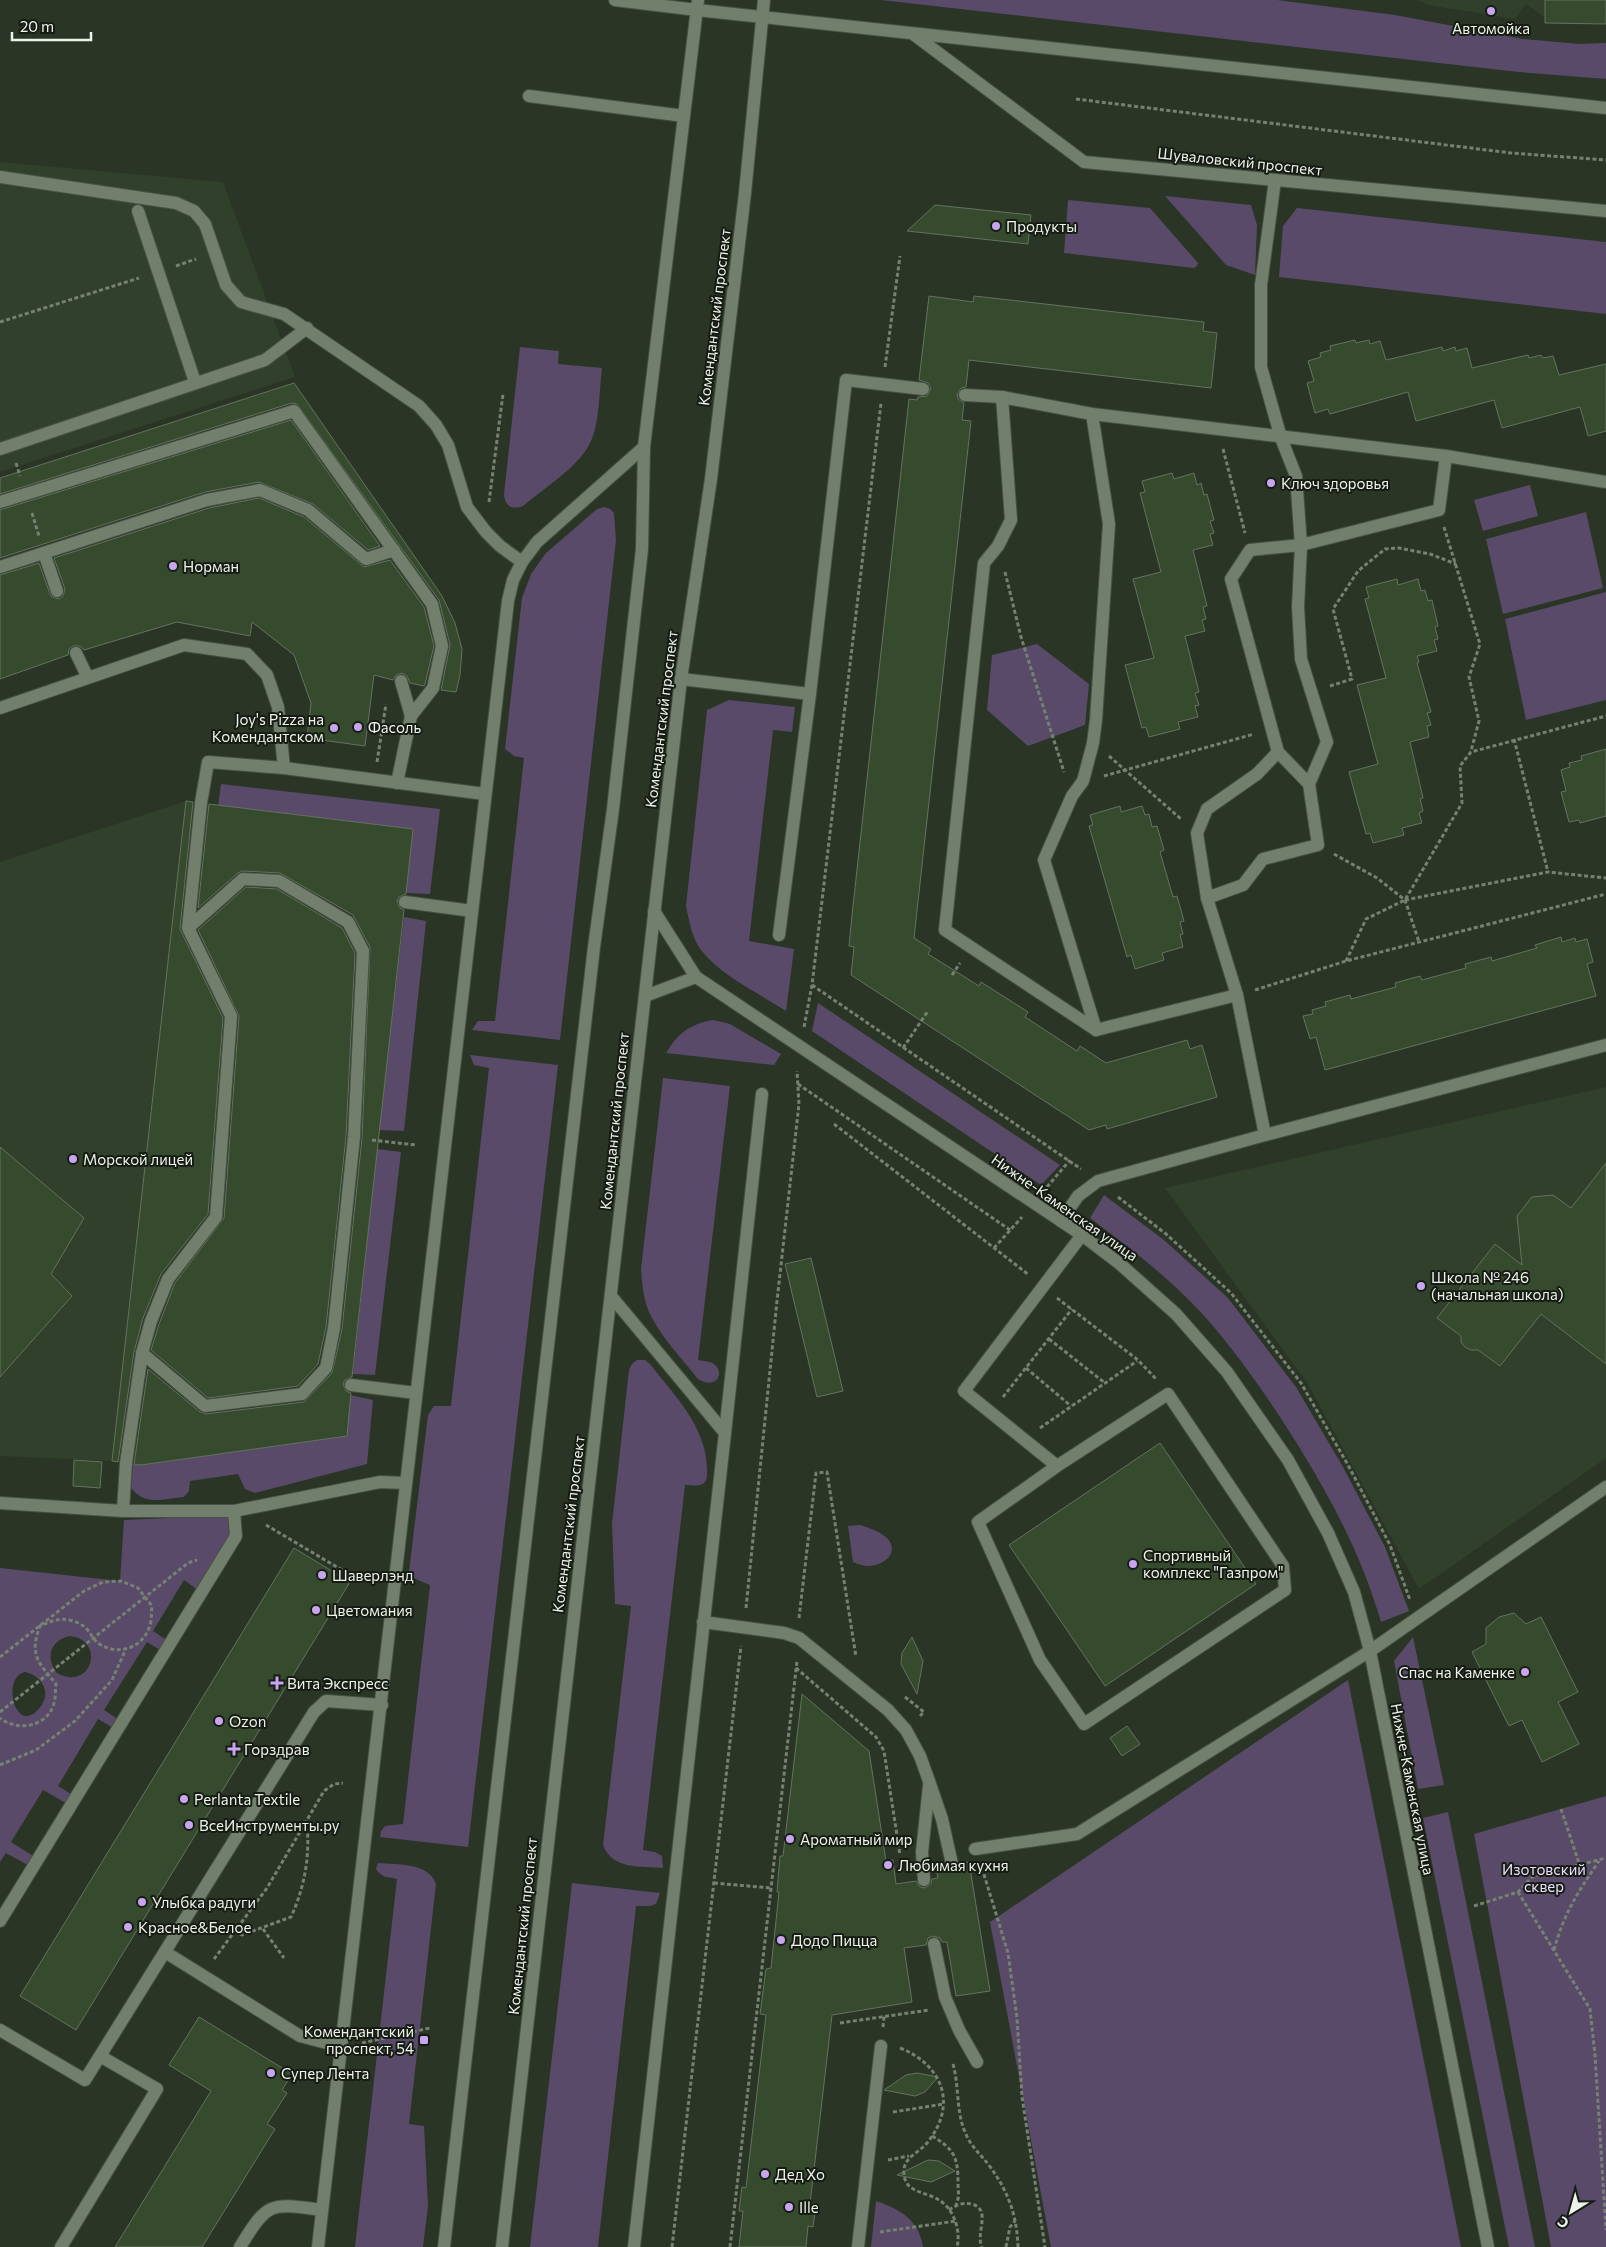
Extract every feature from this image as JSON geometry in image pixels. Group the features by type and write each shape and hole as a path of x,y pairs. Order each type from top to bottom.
{"main road":[{"path":"614,0 697,5 762,16 912,33 1606,108"},
{"name":"Комендантский проспект","path":"502,2247 681,679 711,479 764,0"},
{"path":"444,2247 594,947 614,800 642,549 644,447 697,5"},
{"name":"Шуваловский проспект","path":"912,33 1084,162 1606,211"},
{"path":"529,96 684,116"},
{"path":"0,177 176,203 194,211 205,224 226,285 241,302 284,314 307,328 419,406 436,424 448,445 467,507 495,541 522,562"},
{"path":"1207,898 1243,885 1263,859 1318,845 1309,784 1327,742 1301,659 1298,607 1301,545 1296,476 1281,438 1261,367 1261,286 1275,180"},
{"path":"138,211 196,382"},
{"path":"0,449 264,360 307,328"},
{"path":"779,935 810,694 846,380 882,386 923,389"},
{"path":"965,395 1002,397 1092,414 1217,430 1446,456 1606,482"},
{"path":"1002,397 1011,520 998,546 984,563 945,930 1096,1030 1237,995"},
{"path":"0,502 294,411 432,604 442,646 433,688 410,716"},
{"path":"1092,414 1110,524 1093,743 1083,781 1072,796 1044,860 1096,1030"},
{"path":"318,2247 382,1705 405,1483 484,794 508,601 513,580 522,562 537,542 644,447"},
{"path":"1309,784 1278,752 1232,578 1250,550 1301,545 1439,510 1446,456"},
{"path":"0,567 207,500 260,490 308,510 366,560 394,550"},
{"path":"44,553 57,591"},
{"path":"0,708 87,676 184,645 247,654 267,675 278,707 284,768"},
{"path":"76,652 87,676"},
{"path":"681,679 810,694"},
{"path":"397,783 410,716 401,681"},
{"path":"1265,1135 1237,995 1207,898 1197,833 1207,809 1257,774 1278,752"},
{"path":"123,1511 126,1463 142,1353 151,1321 168,1279 216,1217 231,1016 188,928 208,762 284,768 484,794"},
{"path":"142,1353 205,1406 302,1394 326,1368 334,1328 354,1137 363,952 348,922 279,881 243,879 188,928"},
{"path":"405,902 472,911"},
{"name":"Нижне-Каменская улица","path":"654,911 696,977 1082,1235 1120,1264 1176,1314 1227,1372 1288,1460 1328,1533 1354,1592 1370,1651 1488,2247"},
{"path":"645,996 696,977"},
{"path":"1061,1221 1078,1196 1098,1181 1606,1045"},
{"path":"634,2247 676,1884 703,1622 762,1094"},
{"path":"1057,1466 964,1392 1082,1235"},
{"path":"611,1296 725,1433"},
{"path":"352,1385 416,1393"},
{"path":"1168,1394 1283,1566 1285,1590 1084,1724 1040,1660 978,1522 1057,1466 1168,1394"},
{"path":"0,1503 123,1511 234,1511 380,1482 405,1483"},
{"path":"975,1849 1077,1834 1370,1651 1606,1487"},
{"path":"0,1921 236,1536 234,1511"},
{"path":"703,1622 784,1633 799,1638 888,1710 906,1730 920,1756 942,1819 952,1864"},
{"path":"0,2030 85,2080 314,1712 326,1701 382,1705"},
{"path":"924,1880 922,1852 929,1780"},
{"path":"934,1944 946,1998 959,2030 977,2062"},
{"path":"166,1952 300,2036 342,2047"},
{"path":"858,2241 881,2046"},
{"path":"61,2247 156,2089 100,2056"},
{"path":"240,2247 258,2219 274,2206 295,2206 322,2210"}],"path":[{"path":"1076,99 1511,153 1606,160"},
{"path":"0,322 215,253"},
{"path":"804,1030 812,985 882,386 900,256"},
{"path":"489,504 503,394"},
{"path":"1217,430 1250,550"},
{"path":"1405,900 1462,803 1460,766 1471,752 1480,721 1469,676 1480,644 1439,510"},
{"path":"998,546 1021,638 1072,796"},
{"path":"1311,691 1352,679 1333,609 1358,570 1386,549 1399,548 1430,554 1456,564"},
{"path":"374,780 386,706"},
{"path":"1471,752 1606,716"},
{"path":"1083,781 1272,729"},
{"path":"1514,739 1548,872"},
{"path":"1093,743 1197,833"},
{"path":"1318,845 1377,878 1405,900 1419,942"},
{"path":"1346,961 1366,919 1405,900 1548,872 1606,878"},
{"path":"1237,995 1346,961 1606,894"},
{"path":"903,1048 928,1012"},
{"path":"672,2247 743,1628 799,1104 797,1071"},
{"path":"798,1084 1010,1230"},
{"path":"834,1124 1138,1360 1168,1394"},
{"path":"370,1140 416,1145"},
{"path":"1046,1188 1070,1160"},
{"path":"994,1248 1023,1215"},
{"path":"1003,1397 1072,1309"},
{"path":"1049,1338 1105,1383"},
{"path":"1039,1428 1138,1360"},
{"path":"1026,1368 1071,1406"},
{"path":"730,2247 796,1668 799,1617 816,1473 827,1472 856,1657"},
{"path":"263,1523 352,1576 368,1578"},
{"path":"0,1712 146,1599 188,1563 210,1555 224,1556"},
{"path":"0,1656 84,1592 103,1582 121,1581 138,1588 152,1606 150,1627 141,1641 125,1651 112,1680 76,1721 36,1750 0,1765"},
{"path":"0,1718 14,1727 29,1727 46,1717 54,1704 56,1684 36,1656 34,1641 40,1626 59,1618 72,1621 86,1627 99,1644 110,1649 125,1651"},
{"path":"796,1668 876,1737 884,1751 902,1864"},
{"path":"204,1976 234,1931 267,1888 324,1792 334,1784 343,1783"},
{"path":"1561,1809 1580,1866"},
{"path":"234,1931 242,1935 263,1929 291,1917 299,1900 309,1847 306,1822"},
{"path":"975,1849 993,1899 1008,1953 1017,2018 1022,2097 1045,2247"},
{"path":"1474,1906 1518,1892 1532,1877 1606,1858"},
{"path":"1553,1951 1560,1924 1572,1901 1600,1861"},
{"path":"714,1883 771,1888"},
{"path":"1518,1892 1590,2009 1595,2054 1606,2230"},
{"path":"263,1929 284,1958"},
{"path":"840,2023 923,2010"},
{"path":"342,2047 430,2028"},
{"path":"881,2046 900,2048 919,2056 933,2070 942,2088 944,2104 939,2123 927,2143 910,2156 904,2165 904,2176 908,2185 916,2192 940,2200 949,2210 956,2221 960,2238 958,2247"},
{"path":"952,2059 964,2130 973,2149 991,2168 1004,2189 1015,2220 1018,2247"},
{"path":"873,2115 944,2104"},
{"path":"932,2136 944,2143 957,2160 960,2196 956,2205"},
{"path":"960,2196 966,2203"},
{"path":"949,2210 956,2205 966,2203 974,2204 980,2209 983,2216 979,2234 982,2247"},
{"path":"1006,2247 1010,2227 1015,2220"},
{"path":"858,2241 956,2221"}],"shaded area":[{"path":"1418,0 1606,0 1606,24 1545,23 1545,18 1526,4 1515,19 1428,5"},
{"path":"0,162 223,182 295,377 0,472"},
{"name":"Морской лицей","path":"186,801 112,1461 0,1456 0,862"},
{"name":"Школа № 246 (начальная школа)","path":"1606,1087 1606,1458 1419,1589 1308,1384 1165,1188"}],"green space":[{"path":"881,0 1277,0 1395,15 1523,39 1580,44 1606,43 1606,79 1519,72"},
{"path":"1165,196 1251,205 1257,225 1255,275 1226,265"},
{"path":"1068,200 1150,208 1198,263 1197,266 1194,268 1064,253"},
{"path":"1297,208 1606,242 1606,314 1279,277 1283,226"},
{"path":"520,347 559,351 558,364 602,368 595,428 593,437 584,454 559,478 523,506 515,508 507,504 504,494"},
{"path":"1530,485 1538,516 1483,531 1474,500"},
{"path":"604,507 614,513 616,540 560,1040 472,1030 478,1021 495,1021 524,758 514,756 505,749 522,598 531,574 546,553 597,509"},
{"path":"1586,512 1603,588 1503,614 1486,539"},
{"path":"1606,592 1606,700 1526,720 1505,619"},
{"path":"1037,644 1089,684 1085,725 1028,746 987,710 992,655"},
{"path":"729,700 795,707 792,732 773,730 749,941 794,949 786,1011 729,976 709,959 695,940 686,906 707,710"},
{"path":"221,784 440,809 430,894 406,893 218,806"},
{"path":"404,917 426,921 404,1131 379,1130"},
{"path":"818,1003 1060,1165 1041,1185 812,1031"},
{"path":"713,1020 730,1024 781,1054 774,1065 666,1053 685,1030"},
{"path":"470,1055 558,1065 468,1847 380,1837 381,1831 385,1826 403,1824 430,1585 413,1578 409,1571 428,1415 434,1406 451,1406 489,1068 474,1065"},
{"path":"663,1078 730,1086 698,1360 710,1362 718,1370 718,1378 710,1383 697,1378 665,1338 649,1312 643,1290 641,1269"},
{"path":"377,1149 401,1152 375,1375 353,1374"},
{"path":"1104,1195 1164,1240 1228,1298 1296,1387 1343,1467 1385,1547 1409,1611 1381,1622 1372,1592 1348,1535 1304,1454 1242,1363 1201,1313 1154,1268 1090,1218"},
{"path":"637,1360 645,1360 650,1364 687,1412 701,1438 707,1468 707,1478 704,1483 685,1485 643,1850 655,1852 662,1856 663,1868 620,1863 607,1853 603,1845 631,1606 615,1604 612,1524 629,1370"},
{"path":"350,1395 373,1400 367,1464 255,1493 245,1489 238,1474 190,1481 189,1491 184,1497 162,1500 142,1497 131,1488 133,1464 141,1465 346,1436"},
{"path":"234,1515 236,1536 202,1593 184,1580 153,1631 171,1643 165,1653 147,1642 104,1710 122,1722 117,1730 98,1719 58,1786 76,1797 71,1806 43,1790 11,1842 38,1859 33,1868 6,1853 0,1862 0,1568 120,1581 124,1520","holes":["70,1636 81,1640 88,1646 91,1654 90,1663 86,1671 79,1676 69,1677 57,1673 53,1667 51,1656 52,1650 58,1641","25,1672 40,1680 45,1689 45,1695 41,1706 32,1715 24,1716 18,1712 12,1694 13,1684 17,1676"]},
{"path":"860,1525 879,1532 891,1544 891,1554 879,1564 868,1566 853,1562 848,1526"},
{"path":"1413,1637 1444,1785 1418,1789 1394,1661"},
{"path":"1348,1680 1461,2247 1051,2247 990,1922"},
{"name":"Изотовский сквер","path":"1606,1796 1606,2247 1551,2247 1474,1834"},
{"path":"1448,1812 1535,2247 1509,2247 1423,1818"},
{"path":"378,1863 419,1868 432,1877 436,1884 409,2124 424,2126 428,2206 423,2247 355,2247 397,1879 385,1877 381,1874 376,1869"},
{"path":"572,1883 660,1893 656,1904 636,1906 598,2247 530,2247"},
{"path":"876,2201 893,2208 907,2217 917,2230 923,2247 871,2247"}],"building":[{"path":"1545,0 1606,0 1606,24 1545,23"},
{"path":"935,205 1031,215 1028,244 907,231"},
{"path":"929,296 973,302 974,296 1204,322 1203,331 1217,333 1211,388 969,360 966,387 961,388 957,394 958,399 964,403 962,420 971,421 914,938 931,949 928,954 979,986 981,982 1028,1012 1025,1017 1077,1051 1080,1046 1106,1063 1187,1040 1190,1049 1202,1045 1217,1097 1107,1129 1106,1125 1089,1130 851,975 854,947 849,946 852,915 909,399 917,400 918,397 927,396 931,389 928,383 919,380"},
{"path":"1355,340 1356,343 1369,340 1370,344 1380,341 1386,360 1442,347 1443,351 1455,347 1456,351 1467,348 1472,368 1528,355 1529,358 1541,355 1543,358 1553,356 1559,375 1606,364 1606,431 1588,436 1580,407 1502,428 1494,400 1416,421 1408,392 1330,414 1328,409 1315,413 1307,383 1314,381 1308,361 1321,357 1320,353 1331,350 1330,346"},
{"path":"294,383 442,596 455,623 462,649 460,675 456,692 441,690 450,645 439,600 297,404 292,403 0,494 0,478"},
{"path":"291,420 380,546 368,550 313,504 259,482 205,492 0,558 0,510"},
{"path":"1172,473 1174,479 1194,473 1197,485 1201,483 1204,495 1207,494 1214,520 1210,521 1214,533 1210,534 1213,545 1193,550 1207,606 1203,607 1206,619 1202,620 1205,631 1185,636 1199,692 1195,693 1199,705 1195,706 1198,717 1178,722 1180,729 1149,737 1146,727 1142,728 1125,665 1154,658 1133,579 1161,572 1140,493 1145,492 1142,481"},
{"path":"259,498 304,517 364,567 390,560 424,607 434,646 425,684 424,686 410,683 407,676 402,673 396,675 393,680 374,675 365,746 307,738 311,703 294,655 252,622 250,636 177,622 84,650 80,646 73,646 69,649 68,655 0,679 0,575 39,563 50,594 52,597 59,599 63,596 65,589 54,558 209,508"},
{"path":"1397,579 1398,585 1418,579 1421,591 1425,590 1428,601 1432,600 1438,626 1435,627 1438,639 1434,640 1437,651 1417,656 1419,662 1417,663 1431,712 1427,713 1431,725 1427,726 1429,737 1410,742 1423,798 1420,799 1423,811 1419,813 1422,823 1402,828 1404,835 1373,843 1370,833 1366,834 1349,772 1378,764 1357,685 1386,678 1365,599 1369,598 1366,587"},
{"path":"1606,749 1606,816 1580,823 1579,820 1569,822 1561,792 1566,791 1561,770 1570,767 1569,763 1582,760 1581,756"},
{"path":"186,801 193,802 180,929 223,1018 208,1214 161,1274 143,1318 134,1352 118,1462 112,1461"},
{"path":"209,804 413,829 406,894 399,897 397,901 400,908 404,910 352,1377 345,1380 343,1384 346,1391 351,1393 347,1436 141,1465 134,1464 148,1369 200,1412 206,1414 304,1402 332,1373 342,1329 362,1138 370,947 353,915 280,873 243,871 238,873 198,908"},
{"path":"1120,806 1121,812 1142,806 1145,815 1149,814 1152,827 1157,826 1164,850 1160,852 1173,897 1177,896 1184,921 1180,922 1183,934 1180,935 1183,947 1162,953 1164,960 1135,969 1131,955 1127,957 1089,826 1093,825 1090,815"},
{"path":"246,887 277,889 342,928 355,953 346,1136 326,1327 318,1364 298,1386 208,1398 151,1350 175,1283 224,1218 239,1016 198,930"},
{"path":"1561,937 1562,942 1575,938 1576,942 1587,939 1593,962 1587,964 1596,996 1325,1070 1316,1037 1310,1039 1303,1016 1313,1014 1312,1010 1326,1006 1325,1002 1350,995 1351,999 1396,987 1395,983 1420,976 1422,980 1466,968 1465,964 1491,957 1492,961 1537,948 1535,945"},
{"path":"0,1147 84,1218 51,1274 72,1296 0,1377"},
{"path":"1606,1163 1606,1364 1541,1314 1500,1366 1478,1350 1471,1350 1465,1347 1461,1342 1461,1336 1437,1318 1495,1244 1522,1265 1517,1216 1532,1197 1553,1195 1571,1208"},
{"path":"811,1258 843,1391 817,1397 785,1264"},
{"name":"Спортивный комплекс \"Газпром\"","path":"1160,1443 1256,1584 1105,1686 1009,1545"},
{"path":"74,1460 102,1462 100,1488 73,1486"},
{"path":"294,1548 350,1582 76,2030 20,1996"},
{"name":"Спас на Каменке","path":"1514,1613 1526,1624 1541,1617 1578,1692 1558,1702 1579,1744 1542,1762 1522,1720 1509,1726 1472,1652 1486,1644 1486,1628 1499,1617"},
{"path":"912,1637 923,1661 917,1694 901,1664 902,1653"},
{"path":"802,1694 869,1751 886,1861 893,1860 896,1884 916,1881 920,1887 925,1888 931,1884 932,1879 938,1878 936,1867 944,1866 946,1870 953,1872 958,1870 960,1863 969,1862 990,1991 956,1996 947,1942 942,1942 940,1938 933,1936 928,1938 926,1945 904,1948 912,2002 832,2015 810,2204 816,2204 813,2227 808,2226 806,2247 739,2247 743,2211 739,2211 742,2187 746,2188 766,2015 760,2014 766,1969 771,1968 779,1892 777,1892 780,1856 783,1856"},
{"path":"1127,1726 1140,1744 1122,1756 1110,1738"},
{"path":"199,2017 292,2074 282,2090 287,2093 267,2124 275,2129 202,2247 115,2247 211,2091 169,2065"},
{"path":"917,2073 938,2077 925,2092 915,2096 884,2090 906,2075"},
{"path":"928,2160 939,2161 955,2171 931,2182 897,2175"}],"place":[{"name":"Автомойка","path":"1491,11"},
{"name":"Продукты","path":"996,226"},
{"name":"Ключ здоровья","path":"1271,483"},
{"name":"Норман","path":"173,566"},
{"name":"Фасоль","path":"358,727"},
{"name":"Joy's Pizza на Комендантском","path":"334,728"},
{"name":"Морской лицей","path":"73,1159"},
{"name":"Школа № 246 (начальная школа)","path":"1421,1286"},
{"name":"Спортивный комплекс \"Газпром\"","path":"1133,1564"},
{"name":"Шаверлэнд","path":"322,1575"},
{"name":"Цветомания","path":"316,1610"},
{"name":"Спас на Каменке","path":"1525,1672"},
{"name":"Вита Экспресс","path":"277,1683"},
{"name":"Ozon","path":"219,1721"},
{"name":"Горздрав","path":"234,1749"},
{"name":"Perlanta Textile","path":"184,1799"},
{"name":"ВсеИнструменты.ру","path":"189,1825"},
{"name":"Ароматный мир","path":"790,1839"},
{"name":"Любимая кухня","path":"888,1865"},
{"name":"Улыбка радуги","path":"142,1902"},
{"name":"Красное&Белое","path":"128,1927"},
{"name":"Додо Пицца","path":"781,1940"},
{"name":"Комендантский проспект, 54","path":"424,2040"},
{"name":"Супер Лента","path":"271,2073"},
{"name":"Дед Хо","path":"765,2174"},
{"name":"Ille","path":"789,2207"}]}
